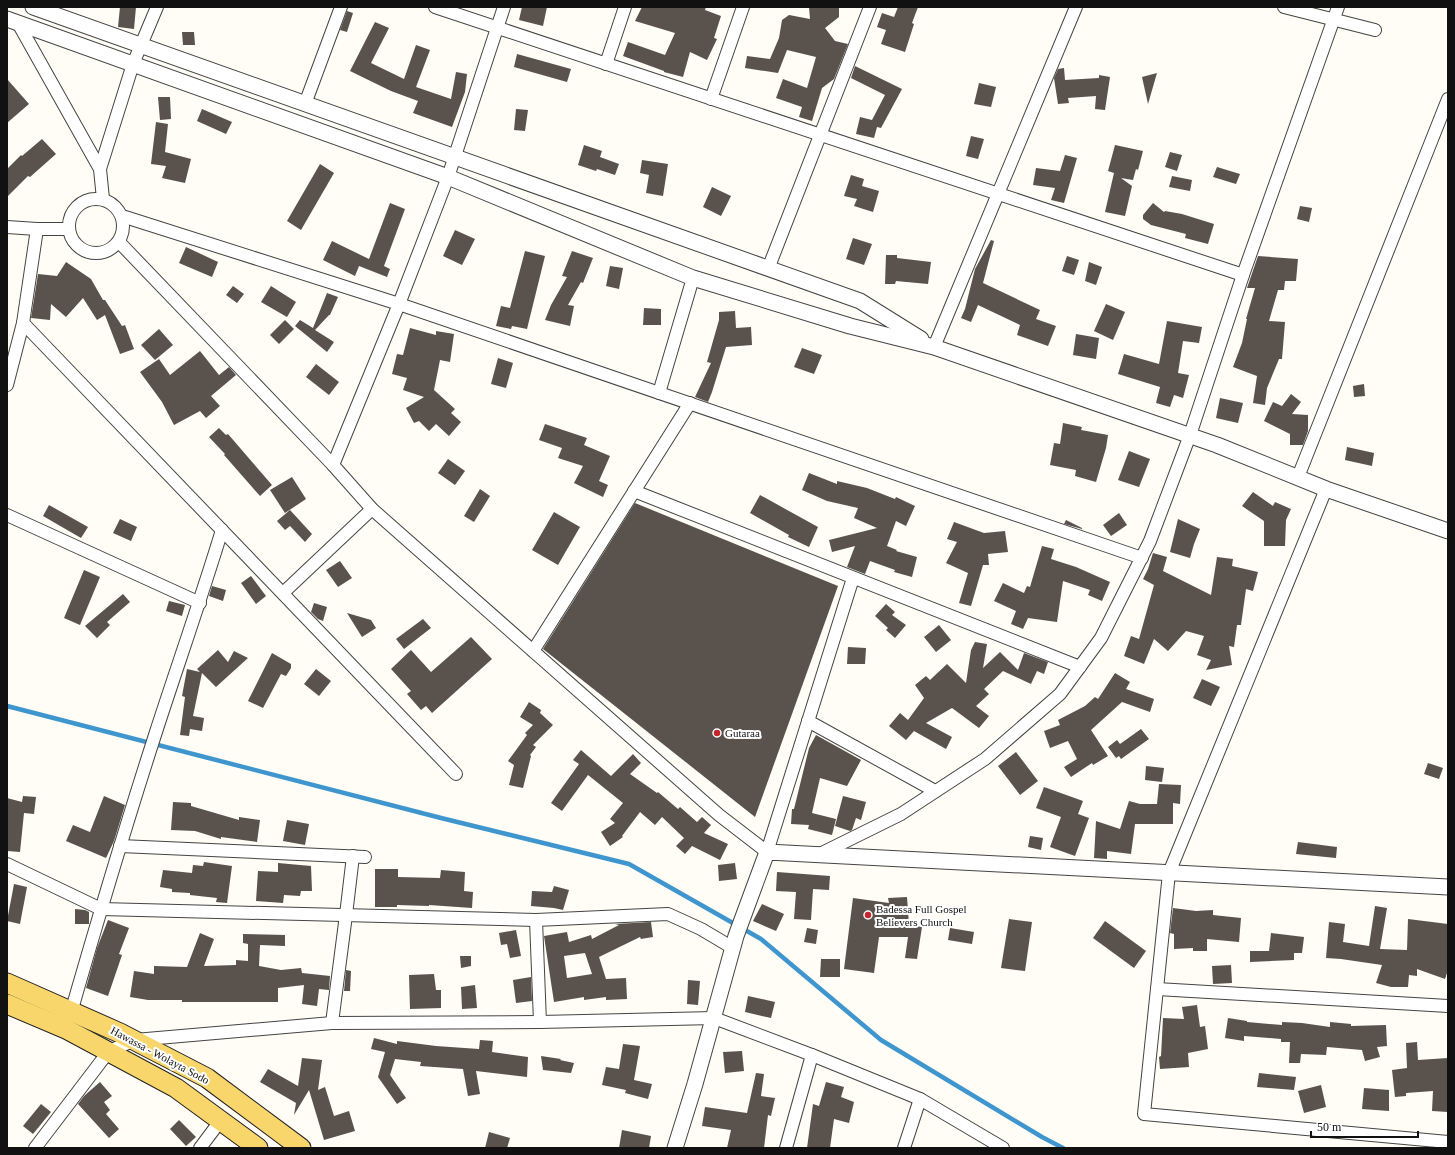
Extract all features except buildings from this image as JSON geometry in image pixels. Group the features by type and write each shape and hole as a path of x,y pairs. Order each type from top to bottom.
{"main road":[{"name":"Hawassa - Wolayta Sodo","path":"7,983 135,1040 207,1078 301,1148"},
{"name":"Hawassa - Wolayta Sodo","path":"7,1004 66,1029 176,1088 258,1148"}],"street":[{"path":"33,7 860,301 934,347"},
{"path":"103,199 100,168 133,64 157,7"},
{"path":"305,104 341,7"},
{"path":"434,7 1243,275"},
{"path":"333,465 399,304 448,177 504,7"},
{"path":"606,64 625,7"},
{"path":"711,99 743,7"},
{"path":"768,269 870,7"},
{"path":"934,347 1076,7"},
{"path":"1284,7 1375,30"},
{"path":"817,856 901,814 991,754 1060,694 1100,638 1150,541 1190,435 1243,275 1338,7"},
{"path":"13,21 448,177 693,278 850,326 934,347 1190,435 1326,489 1448,531"},
{"path":"13,21 100,168"},
{"path":"1298,477 1448,99"},
{"path":"90,199 103,199 114,205 122,216 123,229 118,242 108,250 95,253 82,250 72,241 68,229 70,216 77,204 90,199"},
{"path":"122,216 399,304 1142,558"},
{"path":"7,227 68,229"},
{"path":"7,385 23,323 37,229"},
{"path":"118,242 333,465 372,508 719,815 767,852 817,856 1448,887"},
{"path":"659,393 693,278"},
{"path":"23,323 456,774"},
{"path":"533,651 690,403"},
{"path":"1326,489 1168,873 1144,1114 1448,1142"},
{"path":"634,491 1080,667"},
{"path":"283,593 372,508"},
{"path":"7,515 200,603"},
{"path":"66,1029 101,908 155,734 200,603 222,530"},
{"path":"675,1148 696,1084 735,942 767,852 853,578"},
{"path":"808,721 935,792"},
{"path":"120,846 359,857 346,915 332,1023"},
{"path":"7,864 101,908 536,920 668,914 735,942"},
{"path":"536,920 540,1022"},
{"path":"1157,989 1448,1006"},
{"path":"35,1148 109,1051 135,1040 332,1023 540,1022 714,1018 812,1055 920,1100 1003,1148"},
{"path":"786,1148 812,1055"},
{"path":"904,1148 920,1100"},
{"path":"200,1148 221,1120"}],"waterway":[{"path":"7,706 441,818 629,864 761,939 881,1040 1042,1137 1063,1148"}],"place":[{"name":"Gutaraa","path":"717,733"},
{"name":"Badessa Full Gospel Believers Church","path":"868,915"}]}
